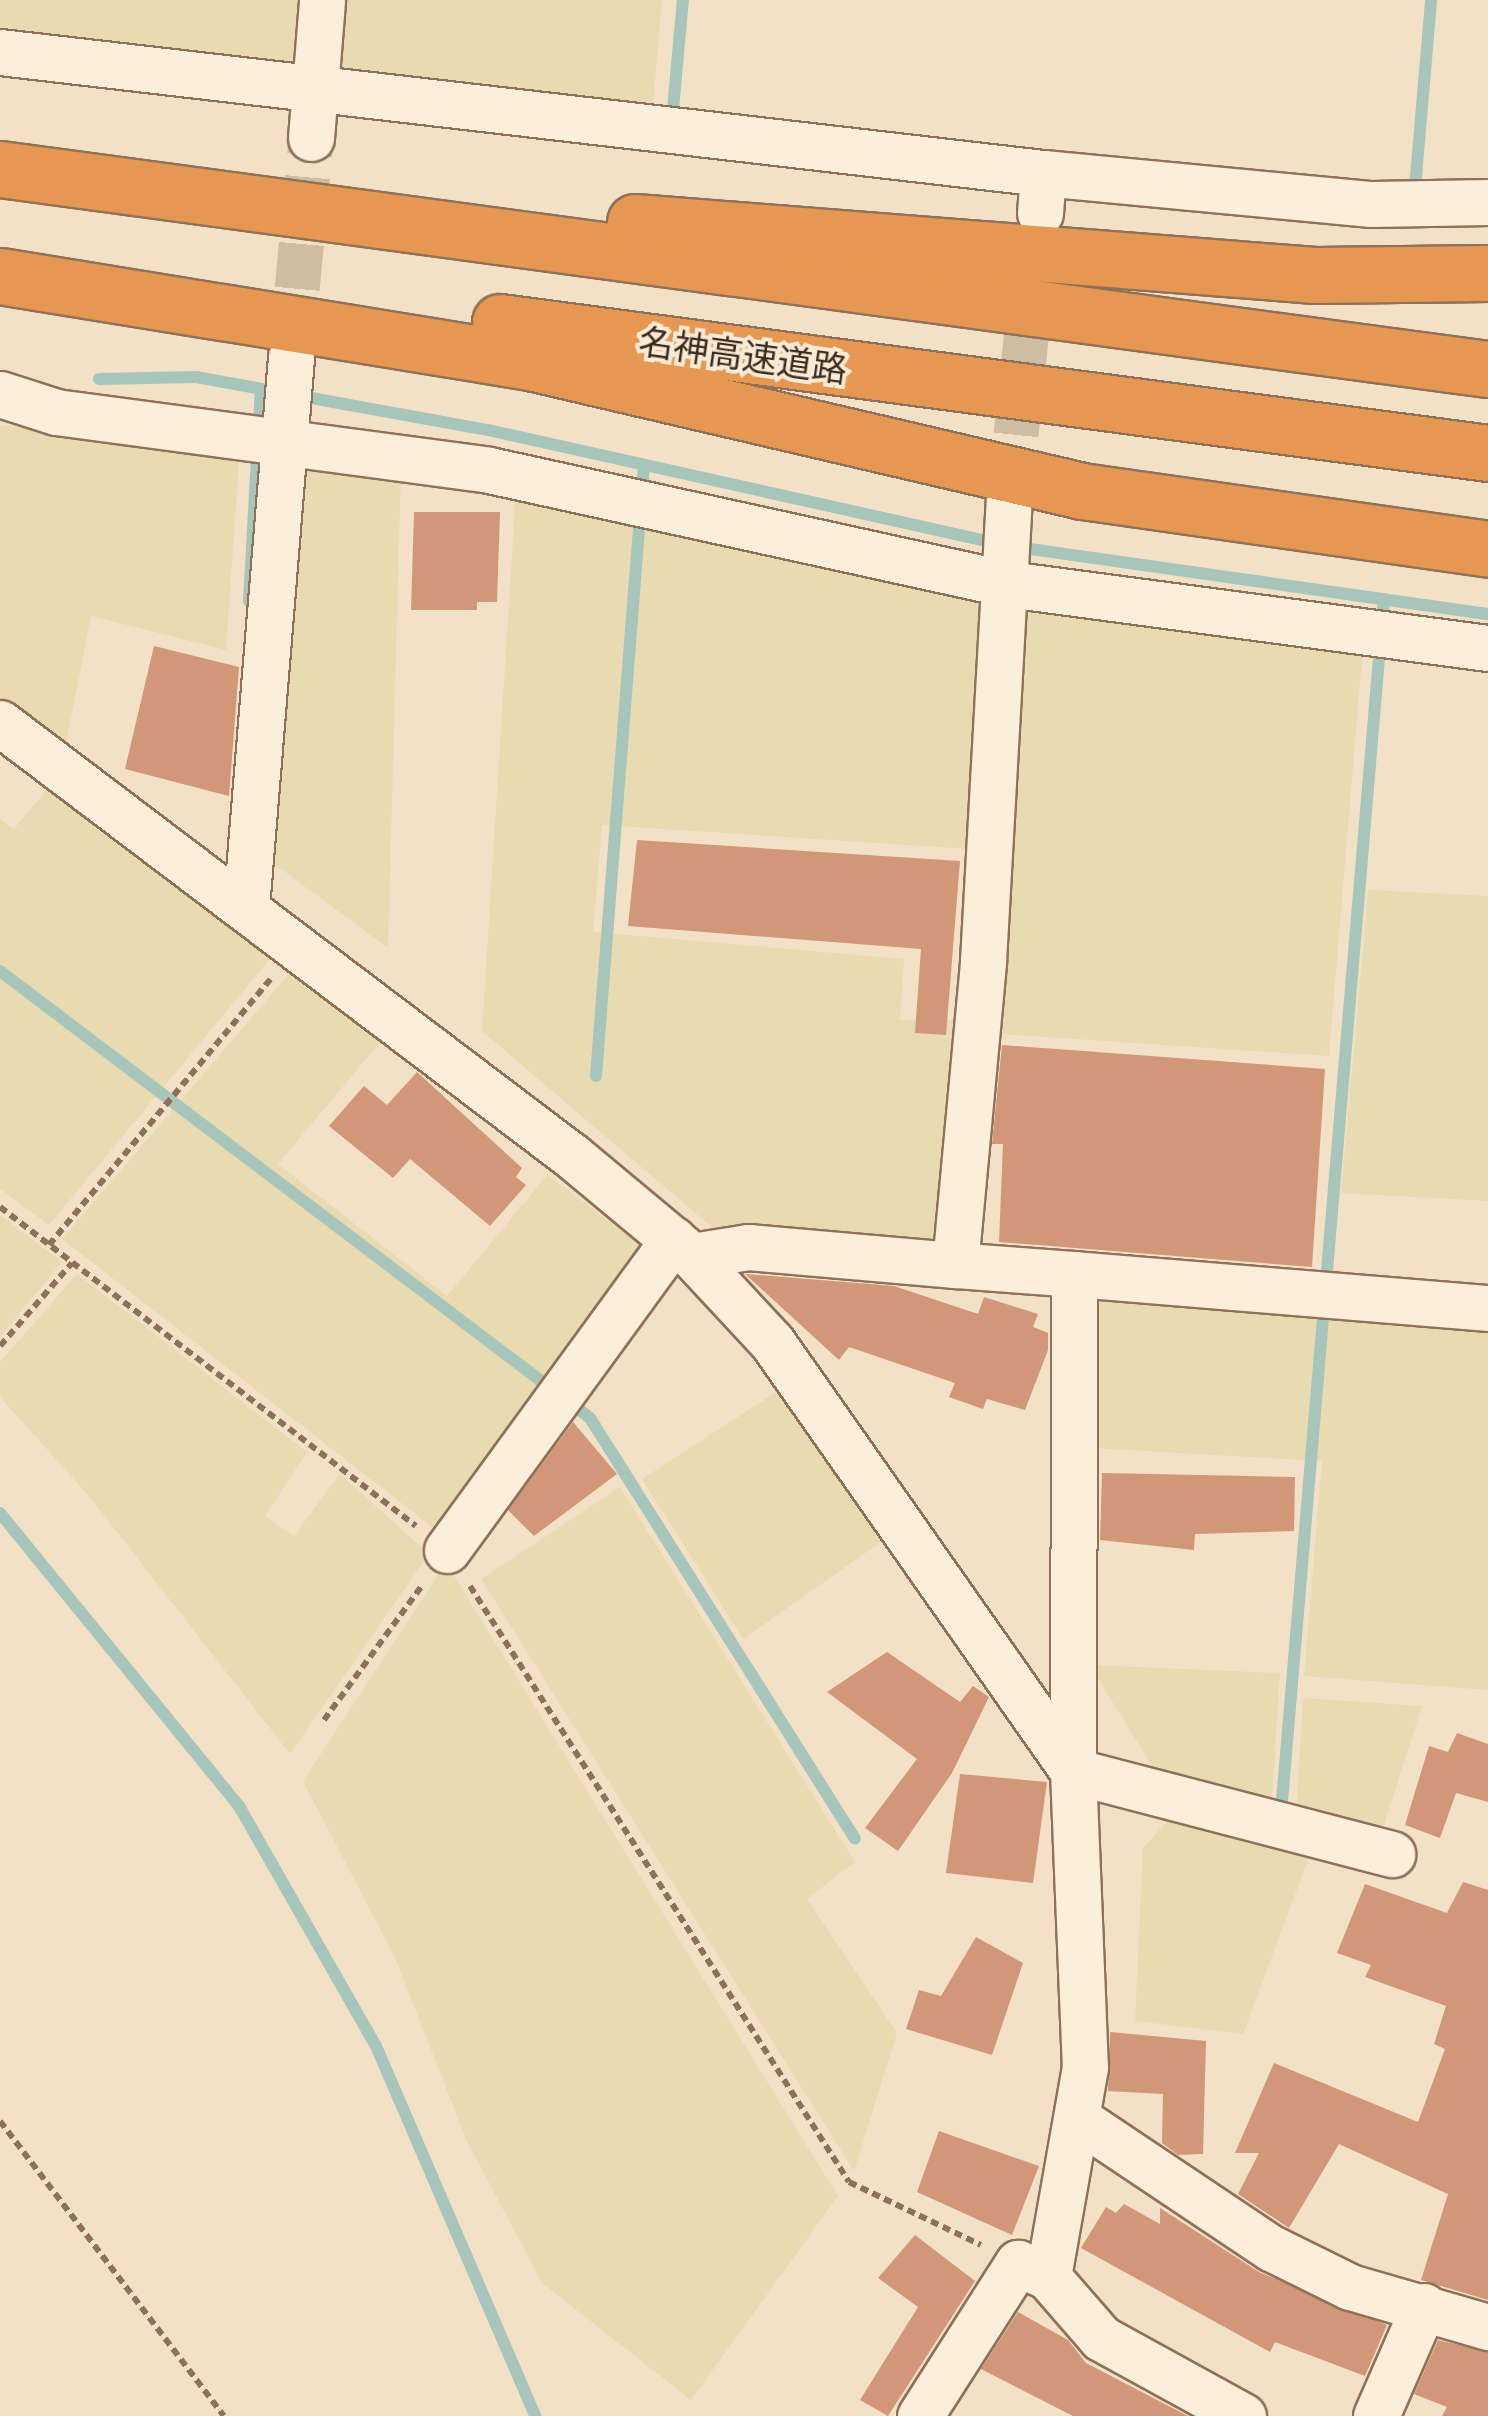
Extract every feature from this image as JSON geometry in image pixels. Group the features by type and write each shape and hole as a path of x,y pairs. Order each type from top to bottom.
{"highway":[{"path":"17,171 964,253 1315,275 1488,273"},
{"path":"17,171 1488,369"},
{"name":"名神高速道路","path":"0,250 1488,453"},
{"path":"0,276 530,362 1082,490 1310,528 1488,549"}],"street":[{"path":"311,138 322,0"},
{"path":"0,52 1042,193 1372,204 1488,202"},
{"path":"246,907 291,357"},
{"path":"0,394 56,412 489,470 1008,584 1488,648"},
{"path":"954,1265 1008,584 1010,500"},
{"path":"0,723 298,947 682,1248 772,1342 1072,1770 1392,1854"},
{"path":"682,1248 748,1247 1488,1308"},
{"path":"447,1550 682,1248"},
{"path":"920,2416 1033,2270 1081,2122 1072,1770 1074,1274"},
{"path":"1081,2122 1271,2248 1350,2287 1488,2326"},
{"path":"1033,2270 1101,2338 1243,2416"},
{"path":"1376,2416 1424,2306"}],"path":[{"path":"49,1245 298,947"},
{"path":"0,1207 447,1550 849,2182 1033,2270"},
{"path":"0,1346 72,1263"},
{"path":"324,1720 447,1550"},
{"path":"0,2121 224,2416"}],"shaded area":[{"path":"0,0 300,0 295,63 0,32"},
{"path":"336,0 662,0 652,116 344,82 330,65"},
{"path":"0,425 240,448 226,650 91,616 66,744 0,696"},
{"path":"310,458 401,471 388,948 269,860 292,469"},
{"path":"516,491 993,596 969,849 602,825 593,932 904,959 900,1020 958,1020 941,1236 923,1250 720,1234 482,1031"},
{"path":"1022,607 1363,646 1329,1056 985,1033"},
{"path":"53,782 274,954 49,1225 0,1189 0,819 14,829"},
{"path":"1368,890 1488,896 1488,1201 1341,1193"},
{"path":"294,968 382,1040 278,1164 447,1296 547,1175 643,1246 445,1537 62,1239"},
{"path":"0,1215 62,1262 0,1337"},
{"path":"77,1274 307,1452 265,1516 294,1536 340,1474 429,1554 290,1754 89,1496 0,1397 0,1362"},
{"path":"1114,1291 1488,1318 1488,1690 1304,1676 1322,1461 1094,1448 1092,1309"},
{"path":"781,1389 881,1542 743,1639 642,1479"},
{"path":"620,1487 855,1862 807,1899 897,2033 854,2171 481,1579"},
{"path":"446,1563 838,2196 691,2400 542,2283 467,2141 395,1958 303,1781"},
{"path":"1090,1665 1280,1673 1271,1810 1161,1781"},
{"path":"1303,1698 1422,1706 1379,1841 1296,1818"},
{"path":"1178,1809 1315,1841 1243,2034 1135,2021 1143,1848"}],"building":[{"path":"414,512 500,512 497,602 477,602 477,610 411,610"},
{"path":"154,646 239,667 229,796 125,769"},
{"path":"637,840 960,861 946,1035 915,1033 921,949 628,926"},
{"path":"1002,1045 1325,1069 1312,1267 999,1242 1003,1144 992,1144"},
{"path":"417,1072 522,1168 516,1177 526,1185 490,1226 410,1159 393,1178 329,1126 364,1086 387,1105"},
{"path":"745,1274 894,1286 978,1314 984,1297 1038,1314 1033,1327 1048,1333 1048,1350 1025,1410 987,1399 983,1409 949,1397 955,1383 849,1347 839,1360"},
{"path":"573,1422 617,1474 534,1536 508,1510"},
{"path":"1102,1473 1295,1477 1294,1531 1195,1534 1194,1550 1100,1540"},
{"path":"887,1652 960,1702 973,1686 989,1697 952,1773 898,1851 865,1828 917,1759 827,1692"},
{"path":"1457,1733 1488,1744 1488,1802 1456,1793 1440,1838 1405,1825 1429,1746 1448,1752"},
{"path":"960,1774 1047,1782 1033,1883 946,1873"},
{"path":"1463,1882 1488,1890 1488,2300 1421,2280 1448,2194 1339,2144 1289,2228 1238,2194 1259,2153 1235,2153 1274,2063 1418,2122 1445,2049 1434,2044 1446,2006 1365,1977 1371,1965 1337,1953 1365,1884 1447,1913"},
{"path":"976,1937 1023,1963 992,2055 906,2029 919,1990 941,1996"},
{"path":"1110,2032 1206,2041 1203,2154 1178,2155 1162,2143 1163,2094 1108,2091"},
{"path":"939,2131 1039,2166 1012,2235 917,2192"},
{"path":"1124,2204 1160,2224 1160,2208 1259,2272 1387,2325 1365,2376 1275,2342 1270,2352 1081,2248 1106,2207 1116,2213"},
{"path":"915,2235 975,2281 888,2416 860,2400 918,2307 878,2278"},
{"path":"1018,2312 1068,2340 1086,2363 1188,2416 1073,2416 981,2369"},
{"path":"1438,2340 1488,2352 1488,2416 1442,2416 1447,2407 1414,2394"}],"waterway":[{"path":"672,120 683,0"},
{"path":"1415,188 1431,0"},
{"path":"99,379 196,377 488,430 1009,546 1488,614"},
{"path":"249,601 261,389"},
{"path":"596,1076 644,465"},
{"path":"1282,1801 1384,599"},
{"path":"0,971 590,1418 855,1839"},
{"path":"0,1513 239,1806 376,2046 535,2416"}],"tunnel":[{"path":"291,355 311,138"},
{"path":"1009,501 1033,274"}]}
